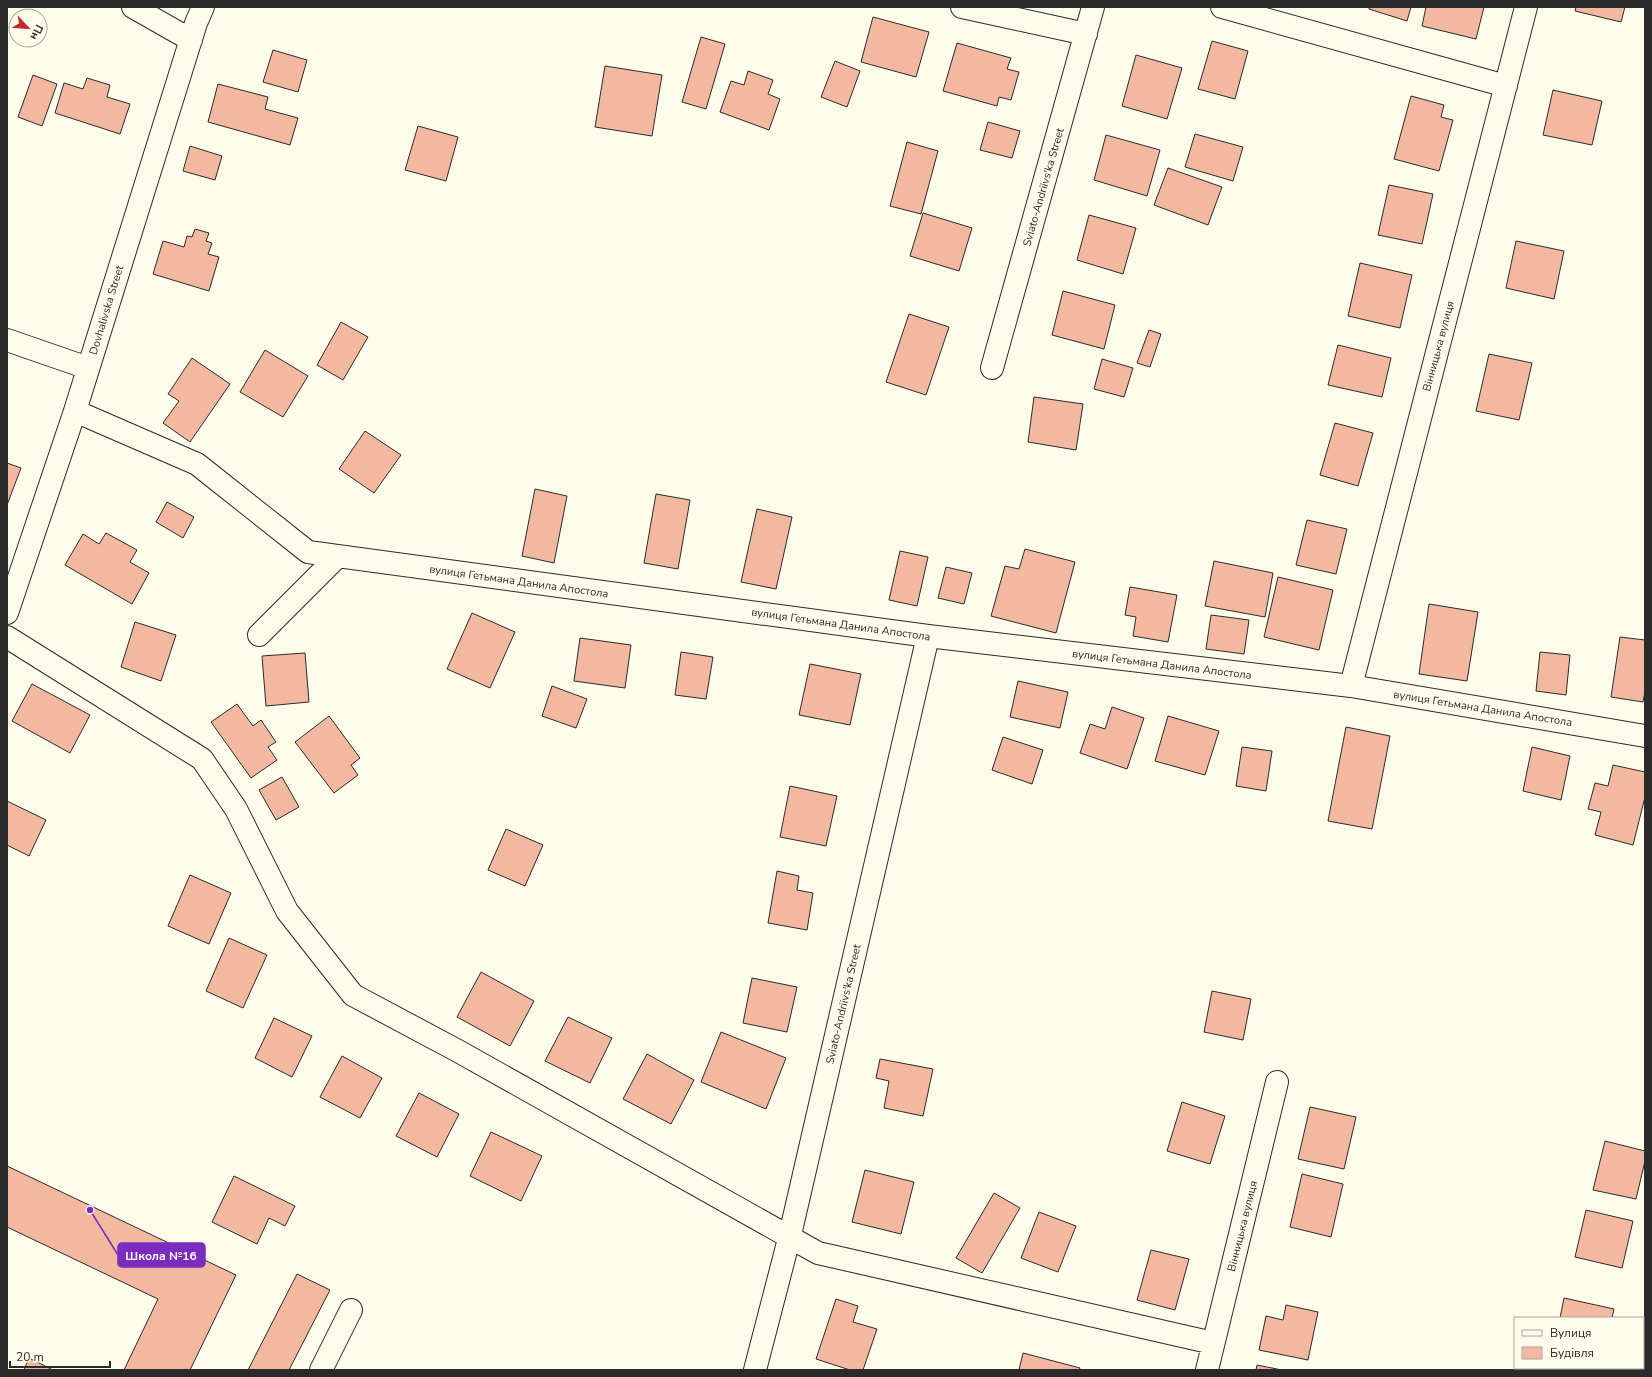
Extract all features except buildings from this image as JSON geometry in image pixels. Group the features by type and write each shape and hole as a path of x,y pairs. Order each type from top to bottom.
{"street":[{"path":"133,7 191,40"},
{"name":"Dovhalivska Street","path":"7,613 75,411 191,40 203,7"},
{"path":"962,7 1086,34"},
{"name":"Sviato-Andriivs'ka Street","path":"992,368 1093,7"},
{"path":"1222,7 1506,86"},
{"name":"Вінницька вулиця","path":"1350,686 1526,7"},
{"path":"7,340 88,368"},
{"name":"вулиця Гетьмана Данила Апостола","path":"75,411 197,464 308,552 928,636 1350,686 1645,736"},
{"path":"259,635 338,556"},
{"name":"Sviato-Andriivs'ka Street","path":"754,1370 790,1236 928,636"},
{"path":"7,637 202,759 236,809 287,911 352,995 458,1051 818,1253 1213,1343"},
{"name":"Вінницька вулиця","path":"1207,1370 1277,1082"},
{"path":"322,1370 351,1310"}],"place":[{"name":"Школа №16","path":"90,1210"}]}
